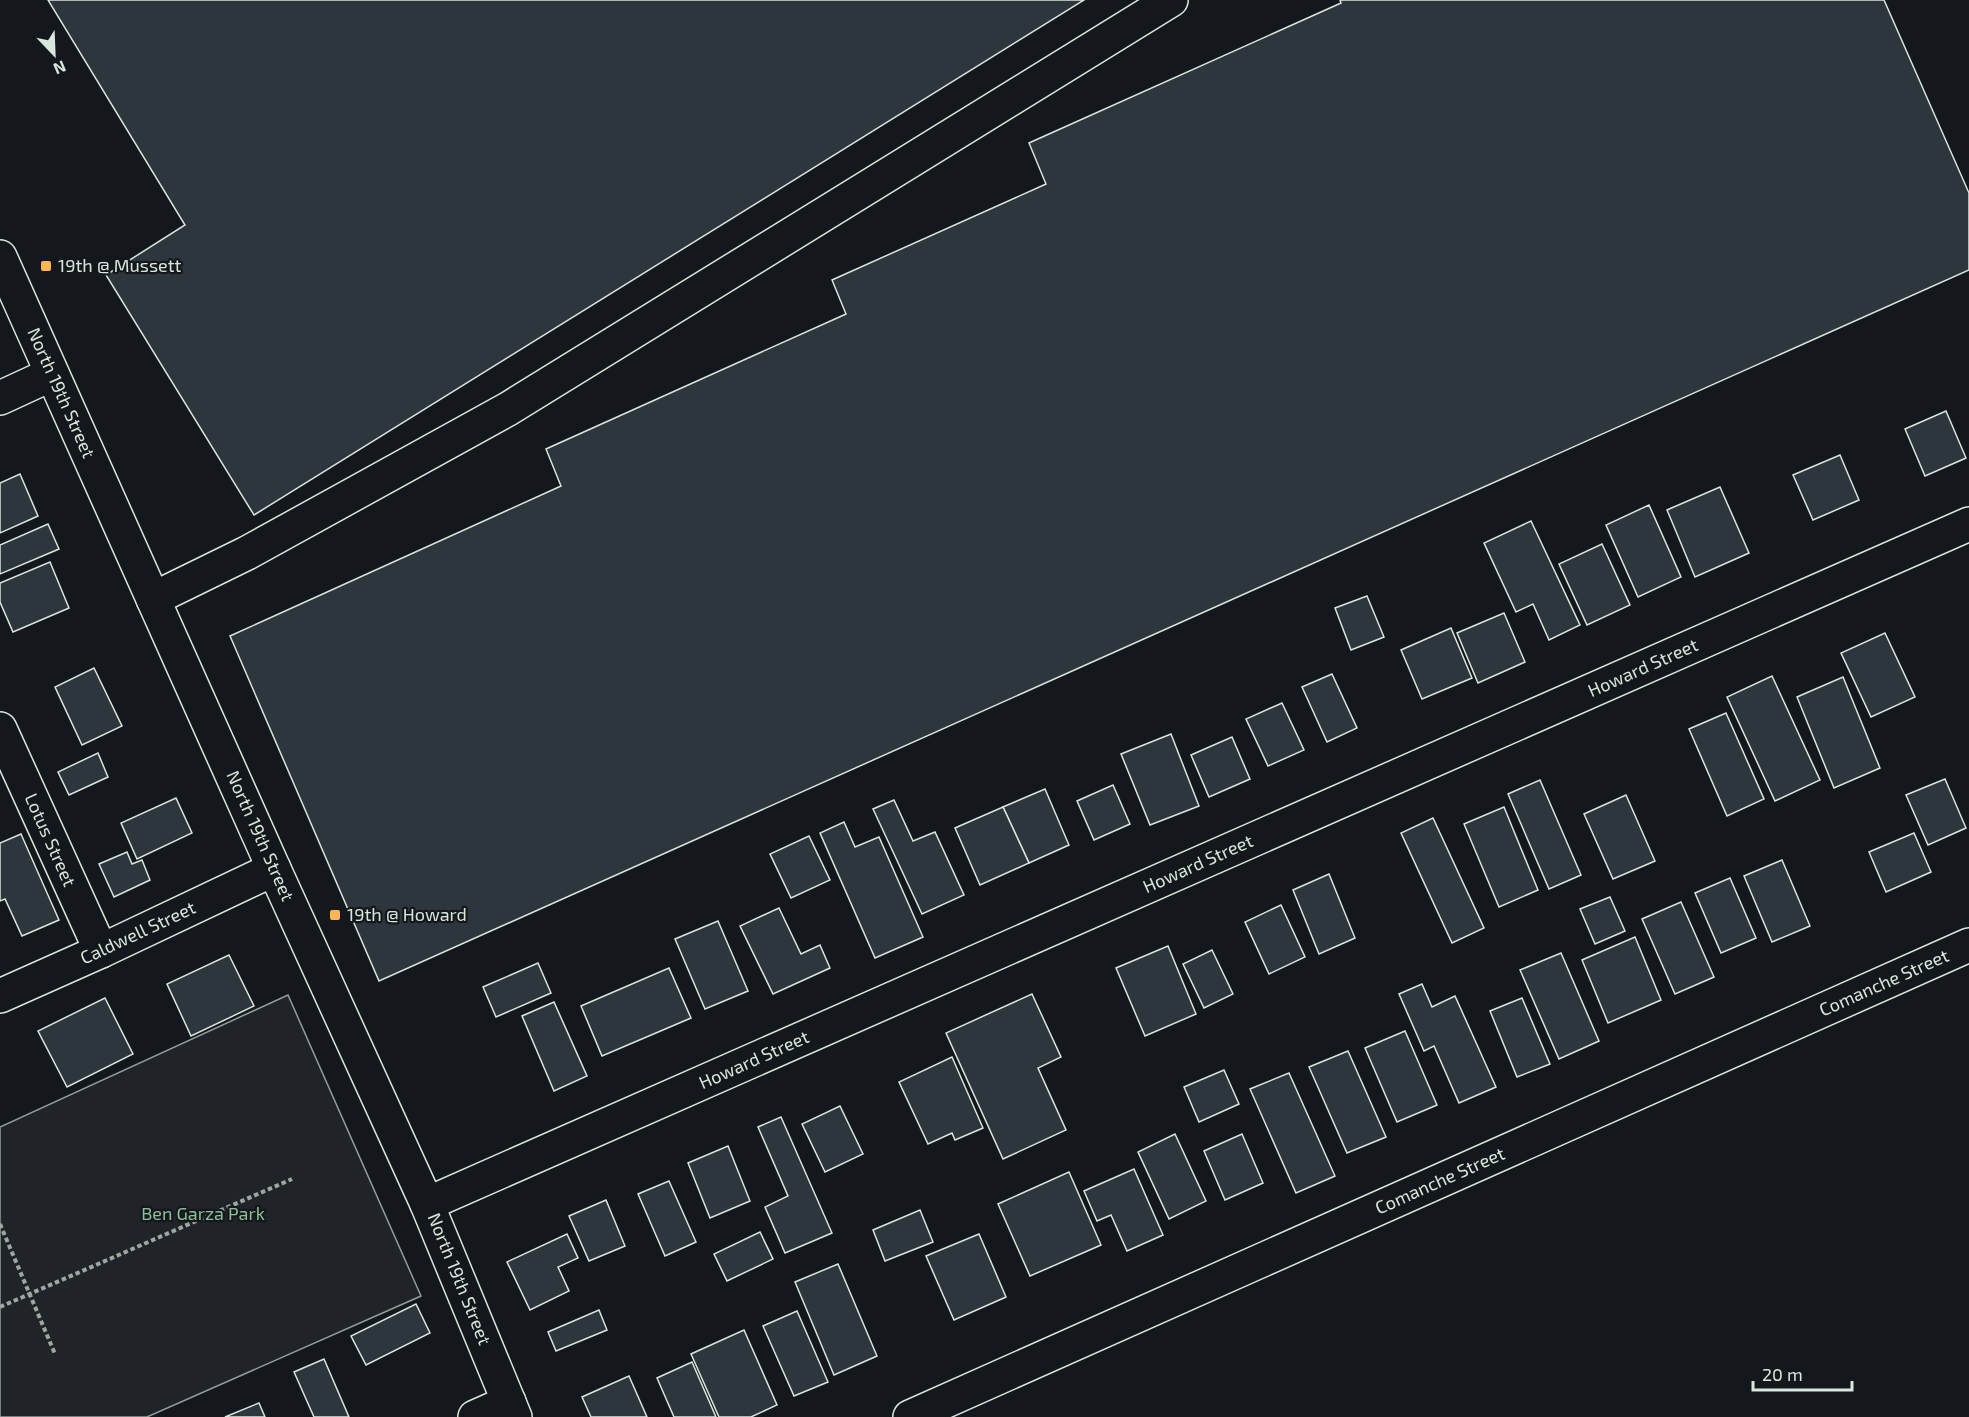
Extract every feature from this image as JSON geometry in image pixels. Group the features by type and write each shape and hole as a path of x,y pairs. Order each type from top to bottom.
{"street":[{"path":"153,599 247,553 508,409 1171,0"},
{"name":"North 19th Street","path":"0,257 274,869 428,1204 512,1409"},
{"path":"0,398 52,374"},
{"name":"Howard Street","path":"428,1204 1969,524"},
{"name":"Lotus Street","path":"0,729 101,951"},
{"name":"Caldwell Street","path":"0,996 274,869"},
{"name":"Comanche Street","path":"910,1417 1969,945"},
{"path":"475,1417 512,1409"}],"path":[{"path":"0,1307 292,1179"},
{"path":"0,1224 55,1354"}],"green space":[{"name":"Ben Garza Park","path":"288,995 421,1296 147,1417 0,1417 0,1127"}],"building":[{"path":"48,0 1084,0 254,515 106,275 185,225"},
{"path":"1340,0 1884,0 1969,193 1969,270 379,981 230,636 561,486 546,449 846,314 832,280 1046,184 1029,143 1341,3"},
{"path":"1946,411 1966,458 1925,476 1905,429"},
{"path":"1840,455 1859,500 1813,520 1793,475"},
{"path":"20,474 38,516 0,533 0,483"},
{"path":"1720,487 1749,553 1695,577 1667,510"},
{"path":"1649,505 1681,577 1638,597 1606,525"},
{"path":"1531,521 1580,625 1549,640 1533,604 1516,612 1484,543"},
{"path":"48,524 59,549 0,574 0,545"},
{"path":"1602,544 1630,605 1587,625 1559,564"},
{"path":"50,562 69,608 13,632 0,602 0,583"},
{"path":"1367,596 1384,637 1351,650 1335,608"},
{"path":"1504,613 1525,662 1478,683 1457,633"},
{"path":"1451,628 1472,678 1422,699 1401,650"},
{"path":"1885,633 1915,697 1871,717 1841,653"},
{"path":"94,668 122,726 82,745 55,687"},
{"path":"1332,674 1357,728 1327,742 1302,687"},
{"path":"1772,676 1820,780 1775,801 1727,697"},
{"path":"1843,677 1880,768 1834,788 1797,697"},
{"path":"1282,703 1304,750 1268,766 1246,719"},
{"path":"1726,713 1764,799 1727,816 1689,729"},
{"path":"1171,734 1199,806 1150,825 1121,754"},
{"path":"1232,737 1250,779 1209,797 1191,755"},
{"path":"98,753 108,777 69,795 58,772"},
{"path":"1945,779 1966,828 1928,845 1906,795"},
{"path":"1540,780 1581,875 1549,889 1508,794"},
{"path":"1113,785 1130,824 1094,840 1077,801"},
{"path":"1045,789 1069,845 1029,863 1003,807"},
{"path":"1626,795 1655,861 1613,879 1584,814"},
{"path":"176,798 192,833 137,859 121,823"},
{"path":"894,800 913,841 935,832 964,895 922,914 873,809"},
{"path":"1003,807 1029,863 980,885 955,828"},
{"path":"1504,807 1538,890 1499,907 1464,824"},
{"path":"1433,818 1484,928 1452,943 1401,833"},
{"path":"844,822 855,847 879,837 923,937 875,958 820,833"},
{"path":"1914,833 1931,872 1886,892 1869,852"},
{"path":"21,834 59,920 22,936 5,899 0,901 0,843"},
{"path":"809,836 830,880 791,898 770,854"},
{"path":"127,852 132,864 142,860 150,880 114,897 99,864"},
{"path":"1782,860 1810,926 1772,942 1744,876"},
{"path":"1329,874 1355,938 1319,954 1293,890"},
{"path":"1730,878 1756,938 1721,953 1695,893"},
{"path":"1610,897 1625,931 1595,944 1580,909"},
{"path":"1681,902 1714,977 1675,994 1642,919"},
{"path":"1281,905 1305,957 1269,974 1245,922"},
{"path":"779,908 801,954 820,945 830,968 773,994 740,926"},
{"path":"718,921 748,991 705,1009 675,939"},
{"path":"1635,937 1661,1000 1608,1023 1582,960"},
{"path":"1168,946 1196,1014 1145,1036 1116,968"},
{"path":"1212,950 1233,994 1204,1008 1183,964"},
{"path":"1561,953 1599,1041 1559,1059 1520,970"},
{"path":"229,955 254,1006 191,1036 167,984"},
{"path":"538,963 551,993 496,1017 483,987"},
{"path":"669,968 691,1018 602,1056 581,1006"},
{"path":"1422,984 1432,1007 1455,996 1496,1087 1459,1103 1434,1046 1424,1051 1399,994"},
{"path":"1032,994 1061,1057 1038,1068 1066,1130 1003,1159 946,1033"},
{"path":"105,998 133,1054 67,1087 38,1031"},
{"path":"1522,998 1550,1064 1517,1077 1490,1011"},
{"path":"554,1002 587,1076 554,1091 522,1016"},
{"path":"1405,1031 1437,1105 1397,1122 1365,1048"},
{"path":"1348,1051 1386,1137 1347,1153 1309,1067"},
{"path":"952,1057 983,1128 955,1140 952,1133 928,1144 899,1082"},
{"path":"1224,1070 1239,1104 1199,1122 1184,1087"},
{"path":"1289,1073 1335,1176 1296,1193 1250,1089"},
{"path":"840,1106 863,1154 825,1172 802,1124"},
{"path":"781,1117 832,1233 785,1253 765,1207 788,1196 758,1127"},
{"path":"1175,1134 1206,1201 1169,1219 1138,1152"},
{"path":"1242,1134 1263,1183 1225,1200 1204,1151"},
{"path":"728,1146 750,1201 710,1218 688,1163"},
{"path":"1134,1169 1163,1235 1127,1251 1111,1215 1097,1221 1084,1191"},
{"path":"1069,1172 1101,1245 1030,1276 998,1204"},
{"path":"669,1181 696,1242 665,1256 638,1194"},
{"path":"606,1200 625,1246 589,1261 569,1216"},
{"path":"920,1210 933,1242 885,1261 873,1230"},
{"path":"760,1232 773,1259 727,1281 714,1254"},
{"path":"567,1234 578,1258 558,1267 569,1291 530,1310 507,1262"},
{"path":"979,1234 1006,1297 954,1320 926,1256"},
{"path":"838,1264 877,1356 834,1375 795,1282"},
{"path":"416,1304 430,1333 366,1365 351,1336"},
{"path":"599,1310 607,1330 556,1351 548,1332"},
{"path":"797,1311 828,1382 794,1396 763,1326"},
{"path":"744,1330 777,1405 751,1417 719,1417 691,1354"},
{"path":"324,1359 349,1417 314,1417 294,1372"},
{"path":"692,1362 716,1417 674,1417 657,1378"},
{"path":"629,1376 647,1417 591,1417 582,1397"},
{"path":"259,1403 265,1417 225,1417"}],"place":[{"name":"19th @ Mussett","path":"46,266"},
{"name":"19th @ Howard","path":"335,915"}]}
